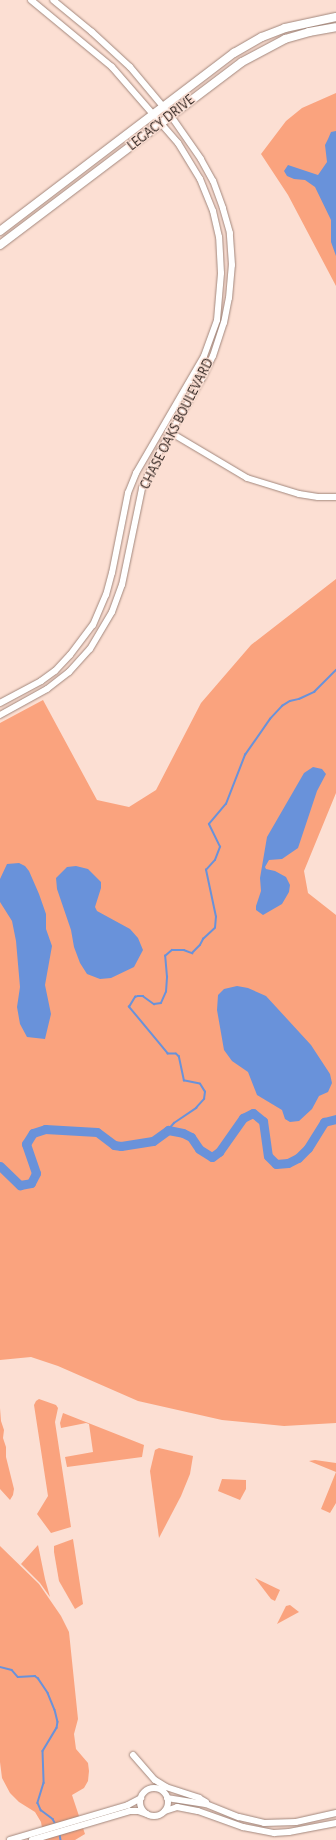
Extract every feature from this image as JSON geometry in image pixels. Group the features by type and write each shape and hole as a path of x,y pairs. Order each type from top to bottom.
{"main road":[{"name":"LEGACY DRIVE","path":"0,231 234,53 274,32 311,21 336,17"},
{"name":"LEGACY DRIVE","path":"0,245 242,62 277,43 309,32 336,27"},
{"path":"274,32 277,43"},
{"path":"39,201 46,210"}],"street":[{"name":"CHASE OAKS BOULEVARD","path":"0,703 41,681 62,664 94,625 106,596 128,493 136,473 204,356 216,320 221,273 219,237 213,211 206,191 178,143 112,67 31,0"},
{"name":"CHASE OAKS BOULEVARD","path":"0,715 47,689 69,672 90,649 112,612 122,585 142,488 154,462 203,377 224,323 230,298 232,265 230,233 216,188 201,159 171,116 120,58 53,0"},
{"path":"206,191 216,188"},
{"path":"216,320 224,323"},
{"path":"163,428 172,432 246,478 299,494 318,497 336,497"},
{"path":"88,633 96,639"},
{"path":"62,664 69,672"},
{"path":"133,1755 155,1780 166,1787 199,1798 212,1806"},
{"path":"32,1840 128,1805 141,1798 147,1791 154,1789 162,1791 167,1798 168,1803 165,1811"},
{"path":"141,1798 142,1808 147,1814"},
{"path":"167,1798 188,1800 212,1806 245,1819 270,1824 296,1822 336,1813"},
{"path":"10,1840 130,1811 138,1811 156,1816 176,1807 193,1810 243,1827 274,1833 289,1832 336,1823"}],"shaded area":[{"path":"336,93 336,286 288,195 261,154 286,121 302,108"},
{"path":"336,579 336,793 304,871 308,893 336,915 336,1423 284,1426 222,1420 138,1401 58,1366 31,1357 0,1360 0,723 43,700 97,800 129,807 156,790 201,703 251,645"},
{"path":"39,1399 56,1405 58,1408 55,1422 71,1527 51,1533 37,1514 48,1496 34,1405"},
{"path":"0,1408 1,1421 4,1430 3,1438 6,1447 6,1457 14,1489 10,1500 0,1489"},
{"path":"63,1413 144,1445 142,1457 67,1467 65,1457 93,1452 89,1424 86,1423 61,1428 60,1423"},
{"path":"159,1448 193,1456 190,1474 181,1496 159,1538 150,1471 155,1450"},
{"path":"315,1460 336,1463 336,1472 309,1461"},
{"path":"336,1472 336,1503 330,1513 321,1509"},
{"path":"222,1479 246,1480 246,1489 240,1500 218,1491"},
{"path":"73,1539 83,1604 75,1609 59,1581 54,1552 54,1546"},
{"path":"38,1545 50,1597 40,1583 21,1564"},
{"path":"0,1546 39,1584 61,1616 69,1632 78,1719 74,1734 76,1749 88,1763 89,1771 88,1781 84,1788 72,1795 85,1834 75,1840 44,1840 41,1822 35,1812 19,1802 10,1793 2,1778 0,1762"},
{"path":"255,1578 280,1590 275,1601 271,1599"},
{"path":"290,1605 299,1612 277,1624 286,1606"}],"water":[{"path":"336,131 336,256 331,242 331,220 315,187 305,180 294,179 287,176 284,171 288,165 318,175 327,162 325,145 331,132"},
{"path":"313,767 322,769 326,774 317,791 298,848 282,859 269,860 265,867 266,869 275,871 286,877 290,885 289,892 282,904 263,915 256,910 256,906 261,891 260,878 267,837 304,773"},
{"path":"19,863 25,866 29,871 39,894 46,914 46,929 52,946 45,985 51,1014 45,1039 27,1037 20,1024 17,1007 20,987 16,941 12,921 0,902 0,879 7,864"},
{"path":"76,866 88,869 101,882 101,888 95,907 97,911 130,929 138,938 143,950 134,967 111,978 100,979 87,974 80,963 74,947 71,930 57,889 56,878 67,867"},
{"path":"237,986 248,988 266,996 311,1045 330,1074 332,1083 328,1092 319,1096 312,1109 299,1121 290,1122 285,1119 282,1110 257,1095 248,1072 232,1061 224,1050 217,1010 218,995 224,989"}],"waterway":[{"path":"168,1130 174,1123 196,1108 204,1099 205,1092 200,1084 184,1081 179,1057 176,1054 168,1054 129,1007 135,997 138,996 143,996 154,1004 161,1003 166,992 167,977 165,956 172,950 184,950 192,953 200,945 203,939 215,928 216,917 206,870 215,860 220,847 209,824 226,804 245,755 270,719 282,706 290,701 299,699 314,692 336,670"},
{"path":"0,1166 20,1185 31,1183 36,1173 26,1144 33,1133 45,1129 97,1132 114,1145 121,1146 153,1141 168,1130 183,1133 191,1137 199,1149 212,1157 219,1152 243,1118 253,1113 263,1121 268,1156 276,1164 288,1163 298,1158 308,1148 324,1122 336,1119"},
{"path":"0,1667 12,1670 18,1677 35,1676 38,1678 48,1693 55,1710 58,1722 57,1728 43,1751 44,1783 38,1803 41,1810 53,1819 56,1825"},
{"path":"60,1834 61,1840"}]}
